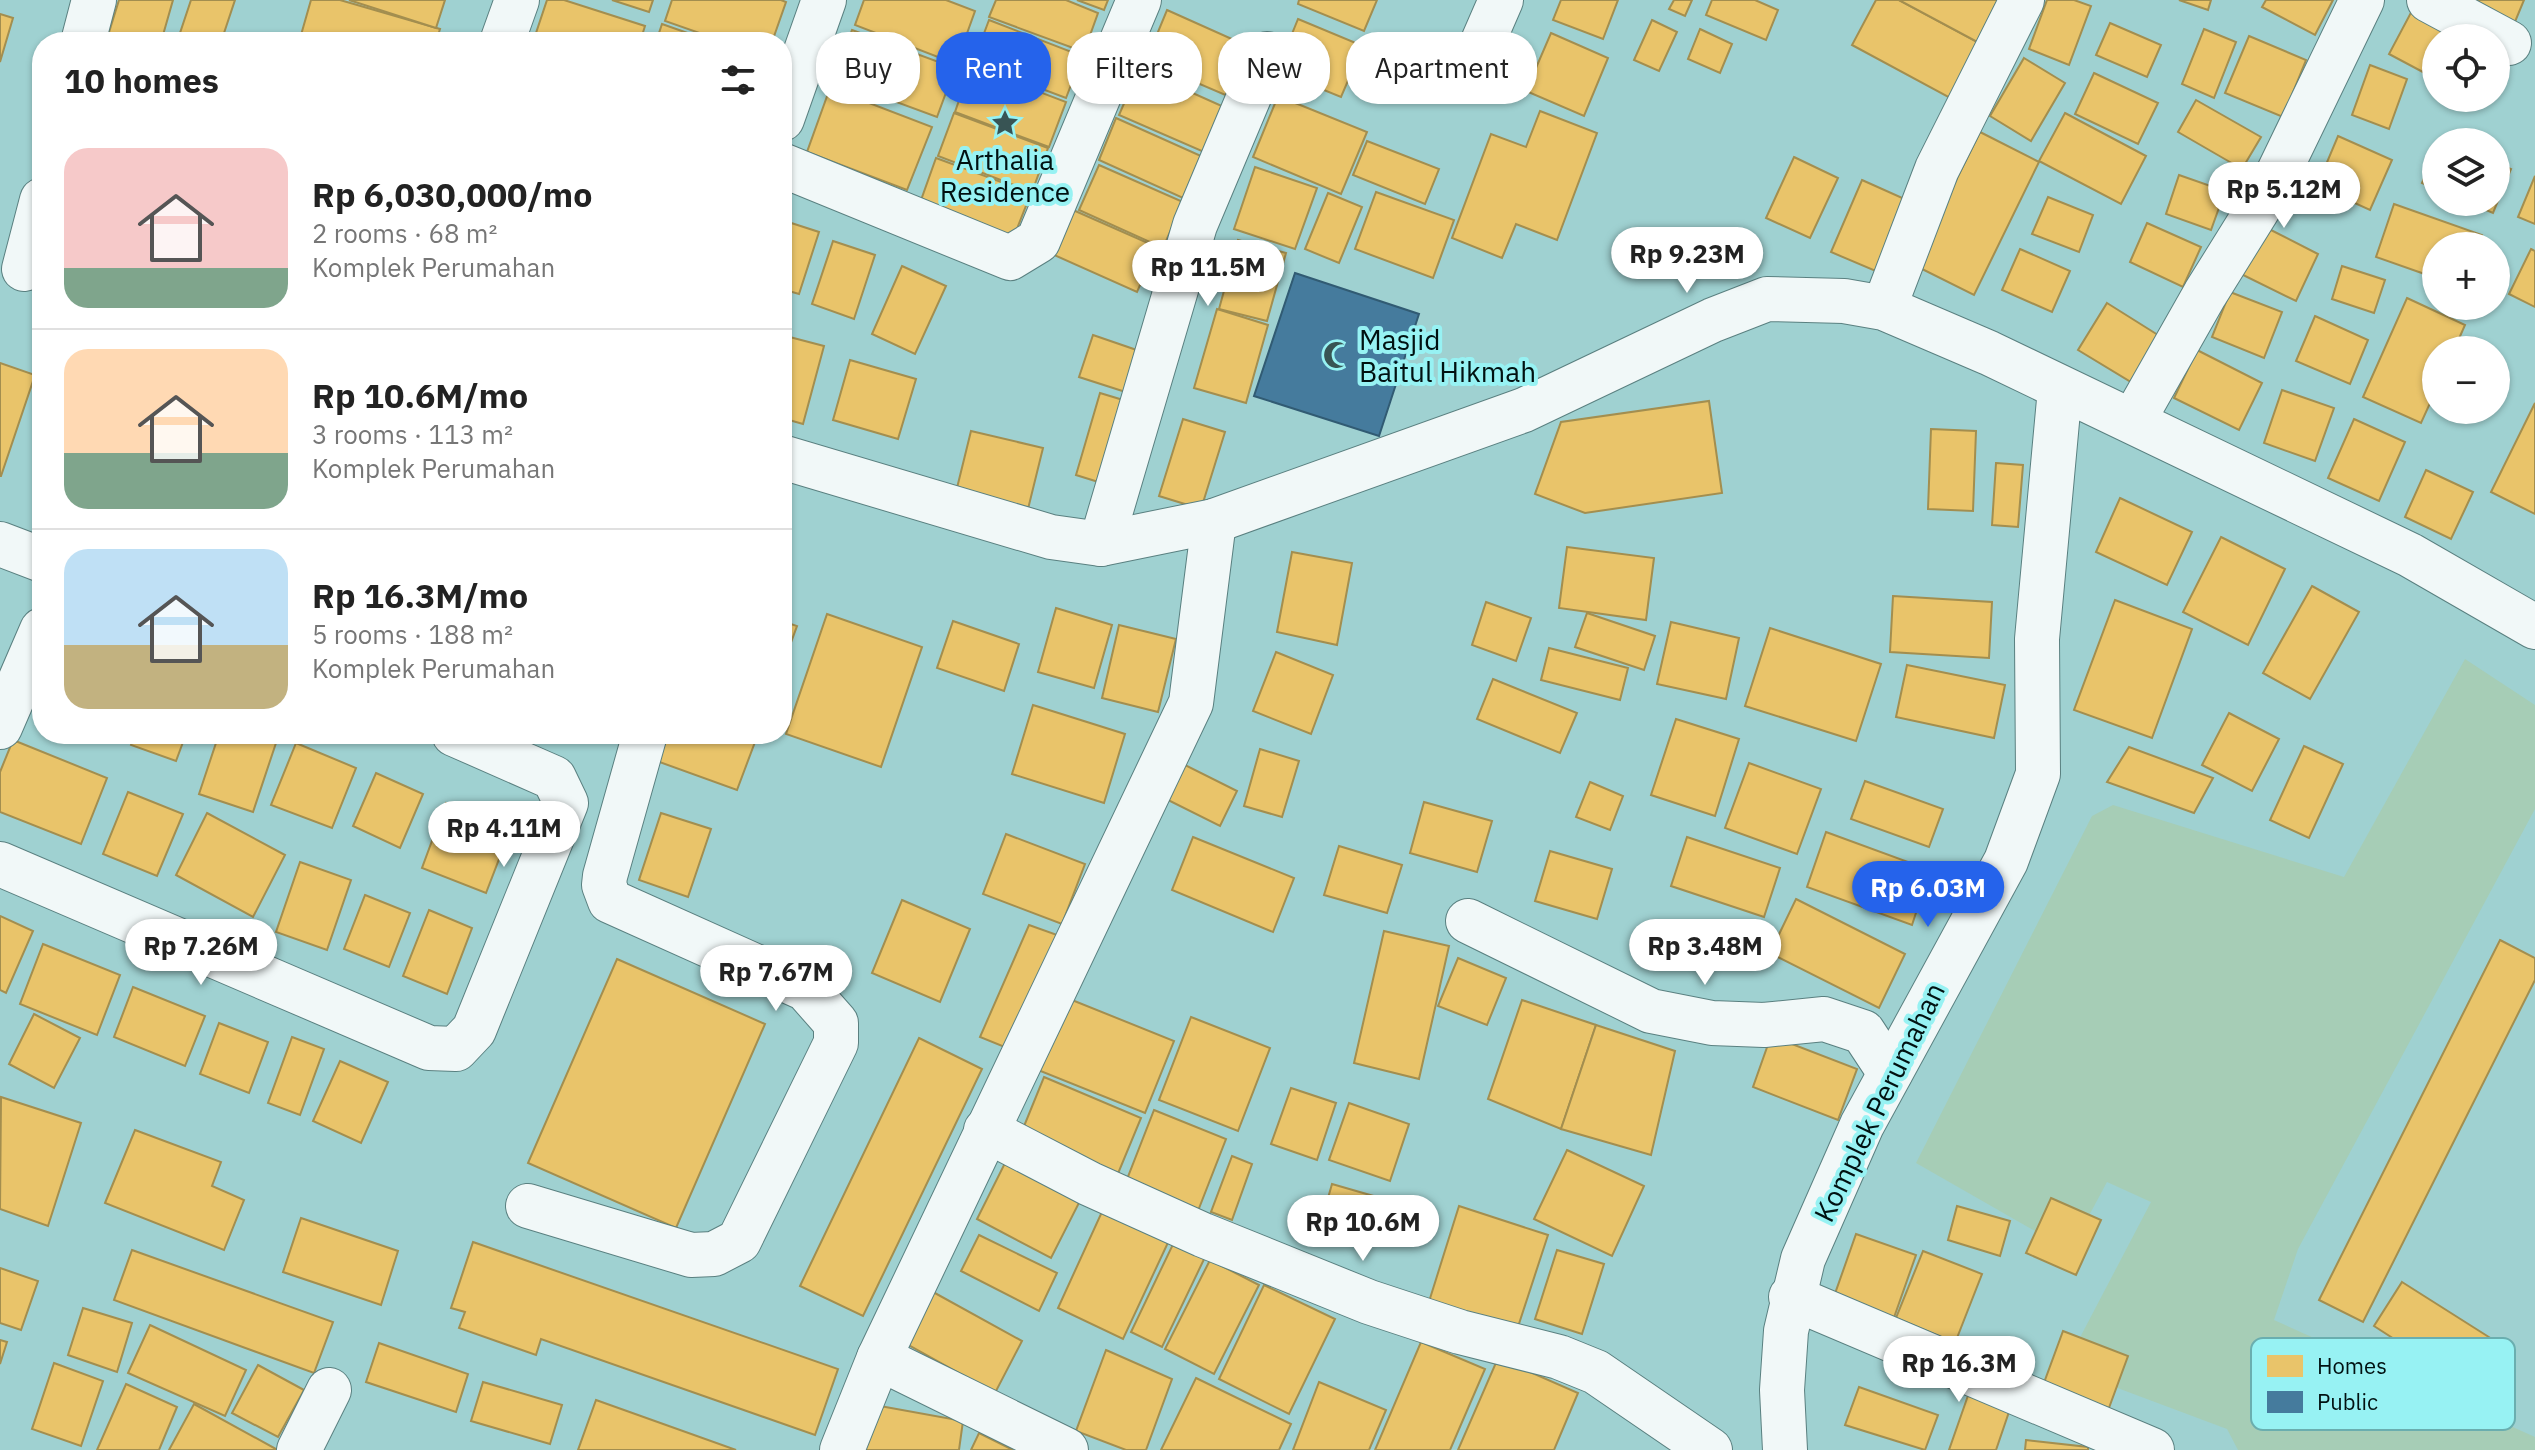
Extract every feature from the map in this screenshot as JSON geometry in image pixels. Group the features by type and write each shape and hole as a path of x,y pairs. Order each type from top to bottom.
{"street":[{"path":"86,32 94,0"},
{"path":"506,32 517,0"},
{"path":"792,91 824,0"},
{"path":"792,169 1010,258 1038,241 1139,0"},
{"path":"1487,32 1501,0"},
{"path":"1884,308 1937,169 2022,0"},
{"path":"2133,421 2205,294 2271,188 2362,0"},
{"path":"2429,0 2474,24"},
{"path":"1101,544 1195,225 1246,104"},
{"path":"22,269 32,234"},
{"path":"792,460 1051,537 1101,544 1214,521 1524,410 1713,320 1767,299 1844,301 1884,308 1989,353 2410,555 2535,627"},
{"name":"Komplek Perumahan","path":"1785,1450 1782,1390 1791,1297 1803,1259 1831,1193 1890,1073 2006,861 2038,774 2037,639 2060,389"},
{"path":"842,1450 879,1358 1191,703 1214,521"},
{"path":"0,544 32,556"},
{"path":"0,727 32,653"},
{"path":"0,864 429,1048 456,1049 474,1030 566,803 554,778 477,744"},
{"path":"528,1206 691,1255 727,1250 739,1241 836,1043 836,1023 806,989 610,901 604,885 605,876 642,744"},
{"path":"1468,921 1651,1011 1712,1023 1764,1025 1824,1019 1863,1032 1890,1073"},
{"path":"986,1130 1090,1184 1203,1235 1369,1302 1460,1332 1559,1357 1596,1372 1710,1450"},
{"path":"1791,1297 2152,1450"},
{"path":"879,1358 1066,1450"},
{"path":"299,1450 329,1390"}],"green space":[{"path":"2465,659 2535,705 2535,809 2298,1249 2274,1320 2314,1338 2251,1338 2251,1430 2515,1428 2535,1437 2535,1450 2238,1450 2227,1429 2064,1368 2151,1202 2107,1182 2070,1251 1916,1163 2092,816 2113,805 2344,877"}],"building: Homes":[{"path":"119,0 173,0 164,32 109,32"},
{"path":"191,0 235,0 224,32 180,32"},
{"path":"311,0 340,0 440,29 439,32 302,32"},
{"path":"349,0 445,0 436,28"},
{"path":"547,0 564,0 645,26 643,32 536,32"},
{"path":"612,0 653,0 649,12"},
{"path":"672,0 786,2 776,32 696,32 665,21"},
{"path":"864,0 946,0 975,11 967,32 936,32 936,56 920,50 920,32 873,32 855,25"},
{"path":"996,0 1066,0 1098,13 1091,32 1067,32 1067,46 1051,40 1051,32 1030,32 989,17"},
{"path":"1077,0 1108,0 1104,10"},
{"path":"1299,0 1377,0 1364,31 1298,4"},
{"path":"1561,0 1618,0 1603,39 1553,20"},
{"path":"1674,0 1692,0 1685,16 1669,9"},
{"path":"1712,0 1755,0 1778,10 1766,40 1706,15"},
{"path":"1876,0 1899,0 1981,44 1952,99 1852,45"},
{"path":"1899,0 2005,0 1981,44"},
{"path":"2047,0 2074,0 2091,6 2069,65 2029,49"},
{"path":"2179,0 2211,0 2208,10"},
{"path":"2266,0 2333,0 2315,35 2262,7"},
{"path":"2464,0 2524,0 2512,29 2510,24 2504,24"},
{"path":"2415,5 2450,24 2422,24 2422,72 2389,54"},
{"path":"1167,10 1218,33 1218,92 1202,85 1202,32 1158,32"},
{"path":"0,14 13,18 0,62"},
{"path":"1298,19 1329,32 1293,32"},
{"path":"989,20 1020,32 985,32"},
{"path":"1652,20 1677,32 1659,71 1634,60"},
{"path":"2110,23 2161,45 2147,77 2096,55"},
{"path":"662,24 685,32 659,32"},
{"path":"1700,29 1732,44 1720,73 1688,59"},
{"path":"2204,29 2236,42 2214,98 2182,84"},
{"path":"1330,32 1346,39 1346,85 1341,97 1330,93"},
{"path":"1551,33 1608,58 1584,116 1537,96 1537,65"},
{"path":"2249,36 2306,60 2283,117 2225,93"},
{"path":"1051,44 1067,50 1066,98 1051,92"},
{"path":"920,55 936,61 936,104 942,104 937,117 902,104 920,104"},
{"path":"2024,58 2065,83 2031,141 1990,116"},
{"path":"2370,65 2407,79 2389,129 2352,115"},
{"path":"2094,73 2158,103 2138,144 2075,114"},
{"path":"1051,96 1066,102 1049,147 955,112 958,104 1051,104"},
{"path":"1202,97 1224,107 1204,152 1119,115 1124,104 1202,104"},
{"path":"2196,100 2261,137 2242,169 2178,132"},
{"path":"824,104 872,104 932,127 907,190 807,152"},
{"path":"1275,104 1298,104 1367,132 1341,194 1253,157"},
{"path":"1540,111 1597,133 1557,240 1516,224 1502,258 1452,238 1491,134 1526,147"},
{"path":"954,113 1048,148 1032,192 938,156"},
{"path":"2065,113 2146,156 2121,204 2039,161"},
{"path":"1116,118 1201,156 1183,198 1099,160"},
{"path":"1980,132 2039,162 1974,295 1914,265"},
{"path":"2338,136 2392,160 2370,210 2317,186"},
{"path":"1367,141 1439,169 1425,204 1353,175"},
{"path":"1794,157 1838,178 1810,238 1766,218"},
{"path":"936,158 1031,193 1013,239 920,203"},
{"path":"1099,165 1183,202 1163,248 1079,210"},
{"path":"1255,167 1317,188 1295,249 1234,229"},
{"path":"2179,175 2225,191 2211,230 2166,214"},
{"path":"2535,176 2535,224 2518,217"},
{"path":"1862,180 1909,201 1878,272 1831,252"},
{"path":"1376,192 1454,220 1433,278 1355,249"},
{"path":"1328,193 1362,207 1339,263 1305,249"},
{"path":"2048,197 2093,215 2079,252 2032,234"},
{"path":"2394,204 2473,232 2422,232 2422,273 2376,257"},
{"path":"1073,210 1157,247 1137,292 1052,254"},
{"path":"792,223 819,232 799,294 792,292"},
{"path":"2147,223 2201,247 2183,287 2130,262"},
{"path":"2259,224 2318,254 2296,301 2237,272"},
{"path":"1238,240 1286,253 1267,321 1219,309"},
{"path":"833,241 875,255 854,319 812,304"},
{"path":"2020,249 2070,271 2052,312 2002,290"},
{"path":"2531,249 2535,251 2535,307 2510,292"},
{"path":"902,266 946,286 915,354 872,334"},
{"path":"2342,266 2385,280 2374,313 2332,299"},
{"path":"2230,292 2282,312 2264,358 2212,337"},
{"path":"2407,298 2422,305 2422,320 2454,320 2465,325 2460,336 2422,336 2421,423 2363,397"},
{"path":"2107,303 2158,335 2131,382 2078,350"},
{"path":"1217,309 1268,325 1246,403 1194,388"},
{"path":"2315,316 2368,340 2350,384 2296,361"},
{"path":"1093,335 1154,356 1141,397 1079,377"},
{"path":"792,338 824,346 803,424 792,421"},
{"path":"2197,350 2262,383 2239,430 2174,398"},
{"path":"850,360 916,379 898,439 833,420"},
{"path":"0,363 32,374 32,384 0,476"},
{"path":"2282,390 2334,408 2315,461 2264,443"},
{"path":"1100,393 1133,403 1108,485 1076,475"},
{"path":"1709,401 1722,493 1585,513 1535,494 1561,422"},
{"path":"2535,403 2535,514 2491,492"},
{"path":"1183,419 1225,432 1201,509 1159,496"},
{"path":"2354,419 2405,442 2379,501 2328,478"},
{"path":"1931,429 1976,431 1973,511 1928,509"},
{"path":"971,431 1043,448 1028,509 956,492"},
{"path":"1996,463 2023,465 2018,527 1992,525"},
{"path":"2426,470 2473,492 2451,539 2405,517"},
{"path":"2120,498 2192,532 2167,585 2096,552"},
{"path":"2221,537 2285,569 2248,645 2183,612"},
{"path":"1567,547 1654,558 1646,620 1559,608"},
{"path":"1292,552 1352,563 1337,645 1277,632"},
{"path":"2312,586 2359,612 2310,699 2263,673"},
{"path":"1893,596 1992,602 1989,658 1890,652"},
{"path":"2115,600 2192,629 2152,738 2074,710"},
{"path":"1486,602 1531,618 1516,661 1472,645"},
{"path":"1056,608 1112,625 1094,688 1038,672"},
{"path":"1587,613 1655,636 1644,670 1575,647"},
{"path":"827,614 922,647 881,767 792,736 792,716"},
{"path":"953,621 1019,644 1004,691 937,668"},
{"path":"1671,622 1739,638 1726,699 1657,684"},
{"path":"1119,625 1176,639 1158,712 1102,698"},
{"path":"1770,628 1881,664 1856,741 1745,706"},
{"path":"1549,648 1628,668 1620,700 1541,680"},
{"path":"1276,652 1333,675 1311,734 1253,711"},
{"path":"1907,665 2005,685 1994,738 1896,717"},
{"path":"1493,679 1577,713 1560,753 1477,719"},
{"path":"1033,705 1125,734 1104,803 1012,774"},
{"path":"2229,713 2279,739 2252,791 2202,765"},
{"path":"1676,719 1739,739 1715,816 1651,795"},
{"path":"13,740 107,778 81,844 0,812 0,772"},
{"path":"131,744 182,744 176,761"},
{"path":"216,744 276,744 253,812 199,794"},
{"path":"296,744 356,768 332,828 271,805"},
{"path":"660,744 754,744 737,790 654,760"},
{"path":"2304,746 2343,764 2309,838 2270,820"},
{"path":"2129,747 2213,778 2194,813 2107,782"},
{"path":"1260,749 1299,761 1282,817 1244,806"},
{"path":"1173,759 1237,791 1220,826 1156,794"},
{"path":"1749,763 1821,789 1797,854 1725,828"},
{"path":"376,773 423,794 400,848 353,826"},
{"path":"1865,781 1943,809 1929,847 1851,819"},
{"path":"1590,782 1623,796 1610,830 1576,817"},
{"path":"128,792 183,814 157,876 103,854"},
{"path":"1424,802 1492,821 1477,872 1410,853"},
{"path":"446,803 511,828 486,893 422,868"},
{"path":"207,813 285,855 253,917 176,875"},
{"path":"661,813 711,829 688,897 639,880"},
{"path":"1826,832 1930,870 1912,925 1807,887"},
{"path":"1006,834 1085,864 1062,924 983,894"},
{"path":"1193,837 1294,878 1273,932 1172,890"},
{"path":"1687,837 1780,868 1764,917 1671,886"},
{"path":"1339,846 1402,865 1387,913 1324,895"},
{"path":"1550,851 1612,869 1597,919 1535,901"},
{"path":"300,862 351,880 327,950 276,932"},
{"path":"365,895 410,913 389,967 344,949"},
{"path":"1796,899 1905,954 1879,1008 1770,953"},
{"path":"902,900 970,929 940,1002 872,973"},
{"path":"429,910 472,928 447,994 403,976"},
{"path":"0,916 33,931 6,993 0,990"},
{"path":"1029,925 1060,936 1012,1050 980,1037"},
{"path":"1384,931 1449,946 1419,1079 1354,1063"},
{"path":"2500,940 2535,958 2535,980 2363,1322 2319,1300"},
{"path":"43,944 120,975 97,1035 20,1004"},
{"path":"1458,958 1506,978 1487,1025 1438,1006"},
{"path":"617,959 765,1024 676,1228 528,1163"},
{"path":"133,987 205,1016 185,1066 114,1037"},
{"path":"1057,994 1174,1041 1145,1113 1028,1066"},
{"path":"1522,1000 1596,1025 1561,1129 1488,1099"},
{"path":"34,1014 80,1038 54,1088 9,1064"},
{"path":"1191,1017 1270,1048 1238,1131 1159,1100"},
{"path":"219,1023 268,1042 249,1093 200,1074"},
{"path":"1596,1025 1675,1051 1651,1155 1561,1129"},
{"path":"1771,1036 1857,1069 1838,1120 1753,1087"},
{"path":"292,1037 324,1049 300,1115 268,1103"},
{"path":"919,1038 982,1069 863,1316 800,1286"},
{"path":"340,1061 388,1082 361,1143 313,1121"},
{"path":"1044,1077 1141,1118 1117,1176 1020,1136"},
{"path":"1291,1088 1336,1103 1317,1160 1271,1144"},
{"path":"1,1097 81,1123 48,1226 0,1209"},
{"path":"1349,1103 1409,1124 1390,1181 1329,1160"},
{"path":"1154,1110 1226,1139 1196,1216 1124,1187"},
{"path":"135,1130 221,1162 212,1186 244,1200 224,1250 105,1203"},
{"path":"1567,1150 1644,1186 1612,1256 1534,1219"},
{"path":"1010,1153 1085,1191 1051,1258 977,1219"},
{"path":"1232,1156 1252,1164 1232,1220 1211,1212"},
{"path":"1332,1184 1377,1197 1362,1247 1318,1233"},
{"path":"2051,1198 2101,1220 2076,1275 2026,1253"},
{"path":"1106,1203 1172,1234 1123,1339 1058,1308"},
{"path":"1459,1206 1548,1235 1515,1336 1427,1308"},
{"path":"1957,1206 2010,1221 2000,1256 1948,1240"},
{"path":"301,1218 398,1251 381,1305 283,1272"},
{"path":"1856,1234 1916,1255 1891,1326 1831,1305"},
{"path":"979,1235 1057,1273 1039,1311 961,1271"},
{"path":"1176,1238 1207,1253 1162,1347 1131,1332"},
{"path":"473,1242 838,1369 815,1435 541,1339 536,1355 459,1328 465,1312 451,1308"},
{"path":"132,1250 333,1322 314,1373 114,1300"},
{"path":"1557,1250 1604,1264 1582,1334 1535,1319"},
{"path":"1923,1251 1982,1274 1955,1343 1896,1318"},
{"path":"1210,1260 1259,1285 1214,1374 1165,1349"},
{"path":"0,1268 38,1281 21,1330 0,1323"},
{"path":"2402,1282 2490,1338 2393,1338 2374,1326"},
{"path":"1264,1285 1335,1319 1289,1414 1219,1379"},
{"path":"924,1287 1022,1341 995,1393 896,1338"},
{"path":"83,1308 132,1323 117,1372 68,1355"},
{"path":"150,1325 246,1370 225,1416 128,1373"},
{"path":"2063,1331 2128,1356 2106,1416 2041,1391"},
{"path":"0,1340 7,1342 0,1364"},
{"path":"1421,1342 1485,1369 1450,1450 1375,1450"},
{"path":"379,1343 468,1374 456,1412 366,1382"},
{"path":"1106,1350 1172,1379 1146,1450 1126,1450 1076,1431"},
{"path":"1498,1358 1578,1393 1554,1450 1458,1450"},
{"path":"54,1363 103,1381 81,1446 32,1429"},
{"path":"258,1365 304,1390 278,1437 232,1413"},
{"path":"1196,1378 1291,1424 1279,1450 1161,1450"},
{"path":"483,1382 562,1405 550,1444 471,1421"},
{"path":"1319,1382 1386,1410 1369,1450 1293,1450"},
{"path":"126,1384 177,1407 159,1450 97,1450"},
{"path":"1859,1387 1938,1415 1925,1450 1845,1425"},
{"path":"1971,1387 2012,1403 1996,1450 1949,1450"},
{"path":"596,1400 736,1450 578,1450"},
{"path":"194,1404 276,1449 169,1450"},
{"path":"869,1404 963,1421 959,1450 861,1450"},
{"path":"979,1433 1013,1450 971,1450"},
{"path":"2026,1440 2088,1447 2088,1450 2025,1450"}],"building: Public":[{"name":"Masjid Baitul Hikmah","path":"1295,273 1419,314 1379,436 1254,396"}],"place":[{"name":"Arthalia Residence","path":"1005,123"},
{"name":"Masjid Baitul Hikmah","path":"1337,355"}]}
